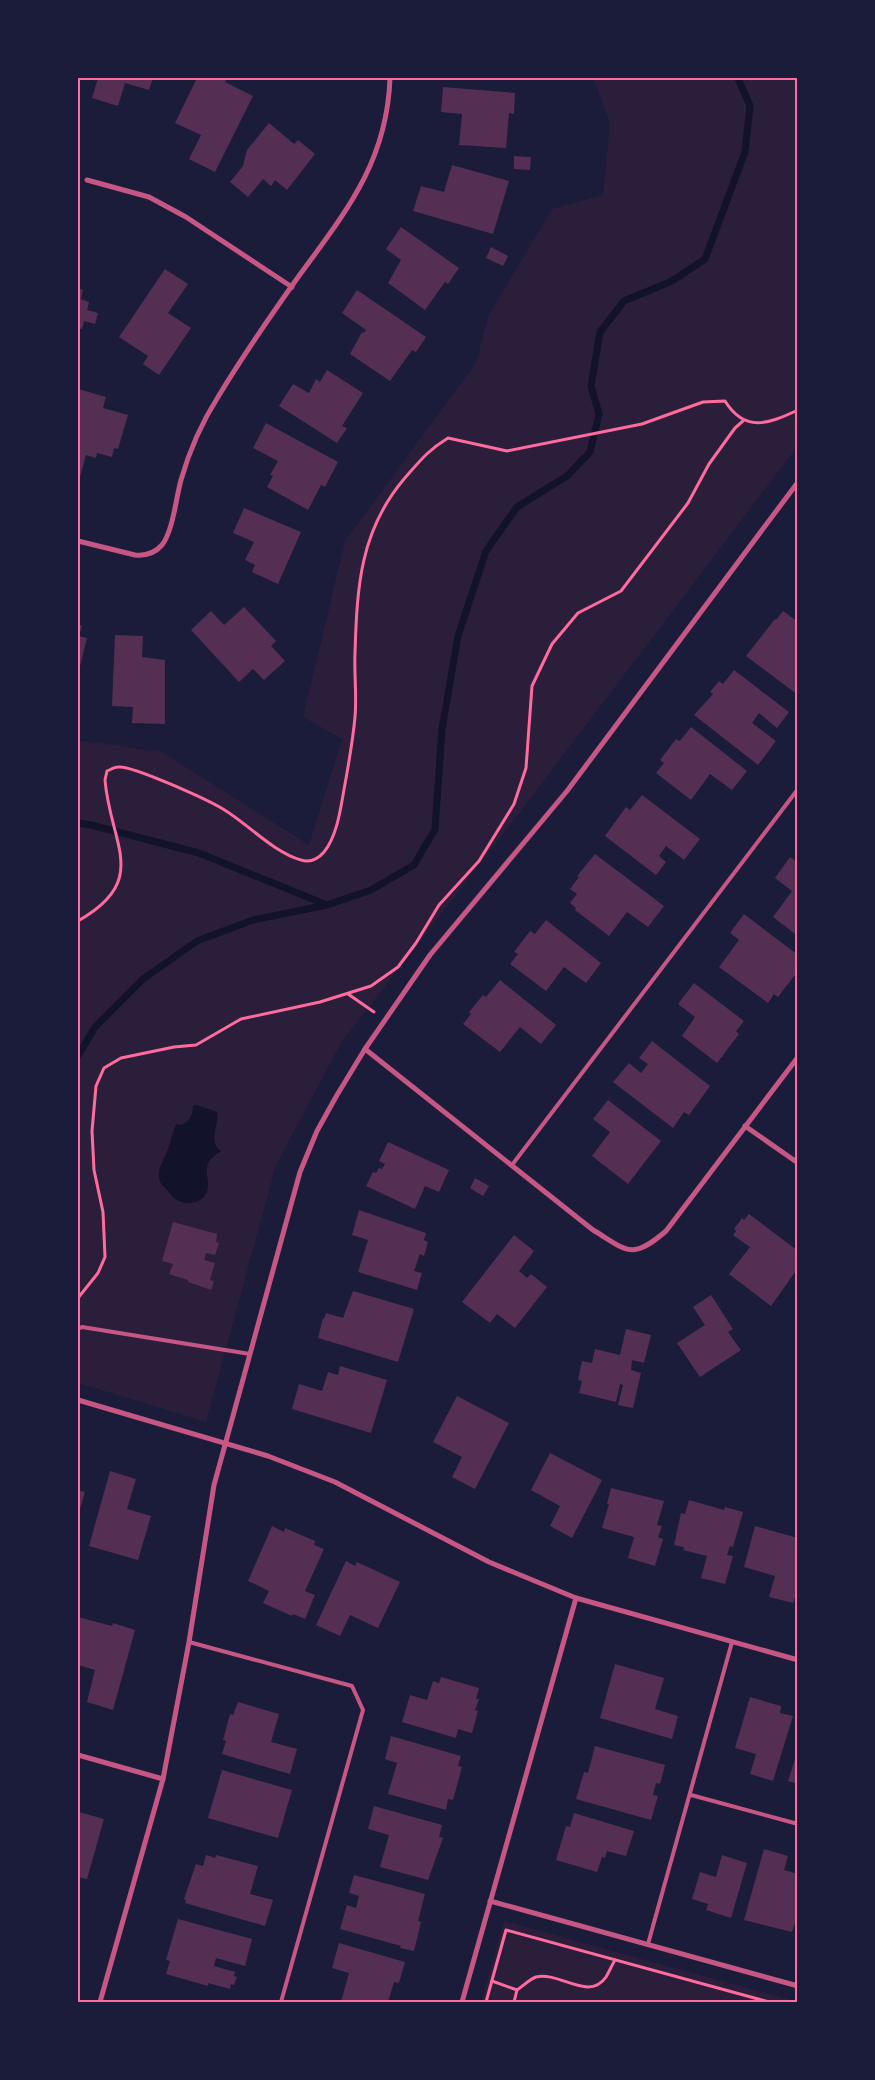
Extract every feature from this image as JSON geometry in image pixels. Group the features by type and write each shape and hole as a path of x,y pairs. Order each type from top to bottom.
{"street":[{"path":"78,541 134,556 153,553 166,540 182,479 200,430 216,398 355,198 370,170 380,139 390,78"},
{"path":"87,180 149,197 186,217 292,287"},
{"path":"100,2002 163,1780 189,1642 214,1484 300,1172 317,1132 365,1049 430,956 567,791 798,482"},
{"path":"365,1049 593,1230 625,1249 638,1251 651,1244 666,1231 798,1057"},
{"path":"745,1126 798,1164"},
{"path":"78,1400 268,1456 335,1482 489,1562 576,1598 798,1660"},
{"path":"462,2002 576,1598"},
{"path":"78,1755 163,1780"},
{"path":"490,1901 798,1986"}],"lane":[{"path":"512,1166 798,789"},
{"path":"78,1329 82,1327 251,1354"},
{"path":"189,1642 352,1686 363,1710 281,2002"},
{"path":"648,1944 732,1642"},
{"path":"690,1795 798,1824"}],"path":[{"path":"78,921 110,898 121,876 119,851 106,787 107,771 118,767 163,781 222,808 287,855 303,861 312,861 323,853 331,842 342,800 349,762 355,716 355,652 360,578 370,536 377,518 389,497 430,449 448,438 506,452 642,424 702,402 725,401 733,414 743,421 754,424 780,419 798,410"},
{"path":"78,1298 98,1273 106,1257 103,1212 94,1170 92,1131 96,1086 104,1068 121,1058 174,1047 196,1046 241,1018 320,1002 371,986 398,967 416,943 439,904 479,861 514,804 526,768 532,686 552,644 578,613 621,591 688,503 708,464 735,428 743,421"},
{"path":"348,993 385,1020"},
{"path":"486,2002 506,1930 769,2002"},
{"path":"514,2002 517,1990 536,1977 556,1978 577,1986 597,1985 605,1978 614,1960"},
{"path":"492,1981 517,1990"}],"shaded area":[{"path":"593,78 797,78 797,447 543,782 341,1043 276,1165 206,1422 78,1383 78,740 162,752 309,845 342,739 303,717 345,541 476,363 488,316 552,209 603,195 610,123"},
{"path":"196,1105 217,1112 214,1138 217,1147 221,1151 208,1164 208,1187 204,1197 196,1202 185,1203 172,1196 161,1183 159,1174 176,1124 181,1125 186,1122 191,1115 193,1106"},
{"path":"504,1921 798,2002 481,2002"}],"building":[{"path":"98,78 153,78 149,90 125,83 118,106 92,98"},
{"path":"197,78 227,78 225,82 253,96 215,172 189,159 201,135 175,123"},
{"path":"443,87 515,93 514,114 509,113 506,148 459,145 462,114 441,112"},
{"path":"269,123 294,144 298,140 315,154 287,190 275,180 271,186 263,179 248,197 230,182 243,166 247,150"},
{"path":"514,156 531,157 530,170 514,169"},
{"path":"452,165 509,181 493,234 413,211 421,186 444,192"},
{"path":"401,227 459,268 448,284 445,282 425,310 388,283 401,260 386,249"},
{"path":"491,247 508,256 503,266 486,258"},
{"path":"165,269 188,284 168,313 191,328 159,375 143,364 148,356 119,337"},
{"path":"78,288 83,290 81,299 89,302 87,310 98,313 95,324 84,321 82,329 78,328"},
{"path":"357,290 426,337 416,352 412,350 390,381 350,354 362,332 364,333 366,330 342,313"},
{"path":"327,370 363,393 342,426 347,428 337,443 279,406 293,384 309,393 316,379 320,382"},
{"path":"78,389 106,397 103,408 128,415 118,449 114,448 112,457 97,453 96,458 86,455 80,477 78,477"},
{"path":"266,423 338,462 325,487 321,485 308,510 267,487 273,476 270,475 278,461 253,448"},
{"path":"244,508 301,532 278,584 252,572 255,565 245,560 254,542 233,533"},
{"path":"244,607 276,641 271,646 285,661 264,680 253,669 239,682 191,630 211,611 224,625"},
{"path":"783,611 798,622 798,695 746,656"},
{"path":"78,624 82,626 79,636 87,638 80,666 78,665"},
{"path":"115,635 143,636 142,657 165,660 165,724 132,723 133,707 112,706"},
{"path":"734,670 789,712 777,728 759,713 752,723 776,741 758,765 694,715 713,694 710,692 719,681 723,684"},
{"path":"691,727 747,771 732,790 710,774 691,800 656,773 664,763 660,760 676,739 680,741"},
{"path":"642,795 700,839 684,860 666,846 659,856 666,862 656,875 605,836 626,807 630,810"},
{"path":"595,854 664,906 648,927 627,912 609,936 575,910 576,908 570,903 577,894 570,889 579,877 577,876"},
{"path":"790,857 798,863 798,936 773,917 792,891 775,878"},
{"path":"744,914 798,955 798,963 795,966 798,971 778,997 774,994 768,1003 719,967 739,940 730,933"},
{"path":"546,920 601,963 586,983 564,967 546,991 510,964 518,954 514,952 530,931 535,934"},
{"path":"500,980 556,1025 541,1044 520,1027 500,1052 463,1024 471,1014 469,1012 483,995 486,997"},
{"path":"694,983 744,1021 736,1031 739,1034 717,1063 682,1036 695,1017 678,1004"},
{"path":"652,1041 710,1086 689,1115 684,1112 673,1128 613,1082 629,1063 641,1073 648,1064 639,1058"},
{"path":"608,1100 661,1141 628,1184 592,1156 610,1132 593,1119"},
{"path":"388,1142 449,1170 439,1192 425,1186 415,1209 366,1186 373,1172 376,1173 379,1168 382,1169 385,1164 379,1161"},
{"path":"475,1178 489,1186 483,1196 470,1188"},
{"path":"359,1210 426,1233 424,1240 428,1242 424,1256 420,1254 414,1271 422,1273 417,1290 358,1272 368,1240 352,1235"},
{"path":"749,1214 798,1251 798,1268 771,1306 729,1274 750,1247 733,1235 736,1231 734,1229 742,1218 744,1220"},
{"path":"173,1222 217,1234 216,1242 219,1243 215,1255 206,1253 204,1260 215,1263 210,1280 214,1281 211,1290 169,1274 173,1264 162,1261"},
{"path":"514,1235 534,1251 519,1271 527,1278 531,1274 547,1287 515,1328 497,1314 490,1323 462,1302"},
{"path":"353,1291 414,1309 398,1362 318,1338 326,1313 343,1318"},
{"path":"711,1295 733,1329 728,1332 741,1350 700,1377 677,1343 705,1325 693,1307"},
{"path":"626,1329 651,1335 644,1363 632,1360 631,1370 641,1373 633,1408 618,1405 623,1385 620,1384 616,1402 579,1393 582,1381 578,1380 582,1361 592,1363 595,1349 620,1355"},
{"path":"340,1366 387,1380 371,1433 292,1409 299,1384 322,1391 328,1372 338,1375"},
{"path":"457,1396 509,1423 475,1489 452,1477 462,1457 433,1442"},
{"path":"550,1453 602,1480 572,1538 550,1526 560,1506 531,1490"},
{"path":"110,1471 136,1479 127,1509 151,1516 138,1560 89,1546"},
{"path":"611,1488 664,1501 657,1525 662,1526 658,1537 663,1539 655,1566 628,1558 634,1537 602,1528 609,1504 607,1504"},
{"path":"78,1490 85,1492 78,1516"},
{"path":"689,1500 724,1510 725,1507 743,1512 733,1547 730,1546 727,1555 733,1556 725,1584 701,1578 707,1556 683,1550 684,1547 674,1545 681,1513 685,1514"},
{"path":"272,1526 284,1532 285,1528 315,1541 314,1545 324,1549 305,1591 315,1595 305,1619 293,1614 292,1616 263,1603 269,1591 248,1581"},
{"path":"755,1526 798,1538 798,1589 793,1603 769,1597 775,1576 744,1567"},
{"path":"346,1561 355,1566 357,1562 400,1582 378,1628 350,1615 340,1636 316,1625"},
{"path":"78,1617 112,1626 113,1623 135,1630 113,1710 87,1702 95,1670 78,1665"},
{"path":"615,1664 664,1678 655,1709 678,1716 672,1739 600,1718"},
{"path":"441,1677 479,1688 476,1699 479,1699 475,1710 478,1711 472,1733 458,1729 456,1738 402,1722 410,1695 427,1700 433,1681 439,1683"},
{"path":"750,1697 781,1706 780,1713 793,1716 773,1781 750,1774 756,1754 735,1748"},
{"path":"238,1702 279,1714 271,1742 297,1749 290,1774 222,1754 226,1741 223,1740 230,1714 233,1715"},
{"path":"391,1736 461,1756 458,1766 462,1767 453,1800 448,1799 446,1810 388,1794 397,1763 385,1759"},
{"path":"595,1746 665,1765 660,1784 656,1783 653,1795 658,1796 651,1820 576,1799 584,1772 588,1773"},
{"path":"798,1750 798,1784 788,1781"},
{"path":"222,1770 292,1790 278,1838 208,1818"},
{"path":"374,1806 442,1825 439,1837 443,1838 428,1880 380,1867 389,1835 368,1829"},
{"path":"79,1812 104,1819 87,1879 78,1877"},
{"path":"574,1813 634,1831 626,1856 607,1851 605,1858 602,1857 597,1872 556,1860 566,1826 570,1827"},
{"path":"764,1849 788,1856 784,1870 798,1874 798,1913 792,1932 744,1920"},
{"path":"206,1855 215,1858 216,1855 258,1866 250,1894 273,1900 265,1926 185,1903 186,1900 184,1899 196,1864 203,1866"},
{"path":"722,1855 747,1863 731,1918 706,1910 708,1904 692,1899 700,1872 716,1877"},
{"path":"354,1875 425,1894 418,1921 421,1922 414,1951 340,1929 347,1905 356,1908 359,1896 349,1893"},
{"path":"178,1919 252,1939 245,1966 216,1958 214,1966 235,1972 234,1976 237,1977 234,1985 231,1984 230,1989 208,1983 208,1986 166,1974 170,1961 166,1960"},
{"path":"339,1943 405,1962 399,1983 394,1982 388,2002 341,2002 349,1973 332,1968"}],"waterway":[{"path":"78,1056 95,1027 143,979 197,941 253,920 327,905 371,890 414,865 435,829 442,729 458,636 486,551 517,507 567,476 590,452 599,414 591,386 600,332 624,301 672,281 705,259 745,152 750,106 738,78"},
{"path":"78,823 199,853 327,905"}]}
